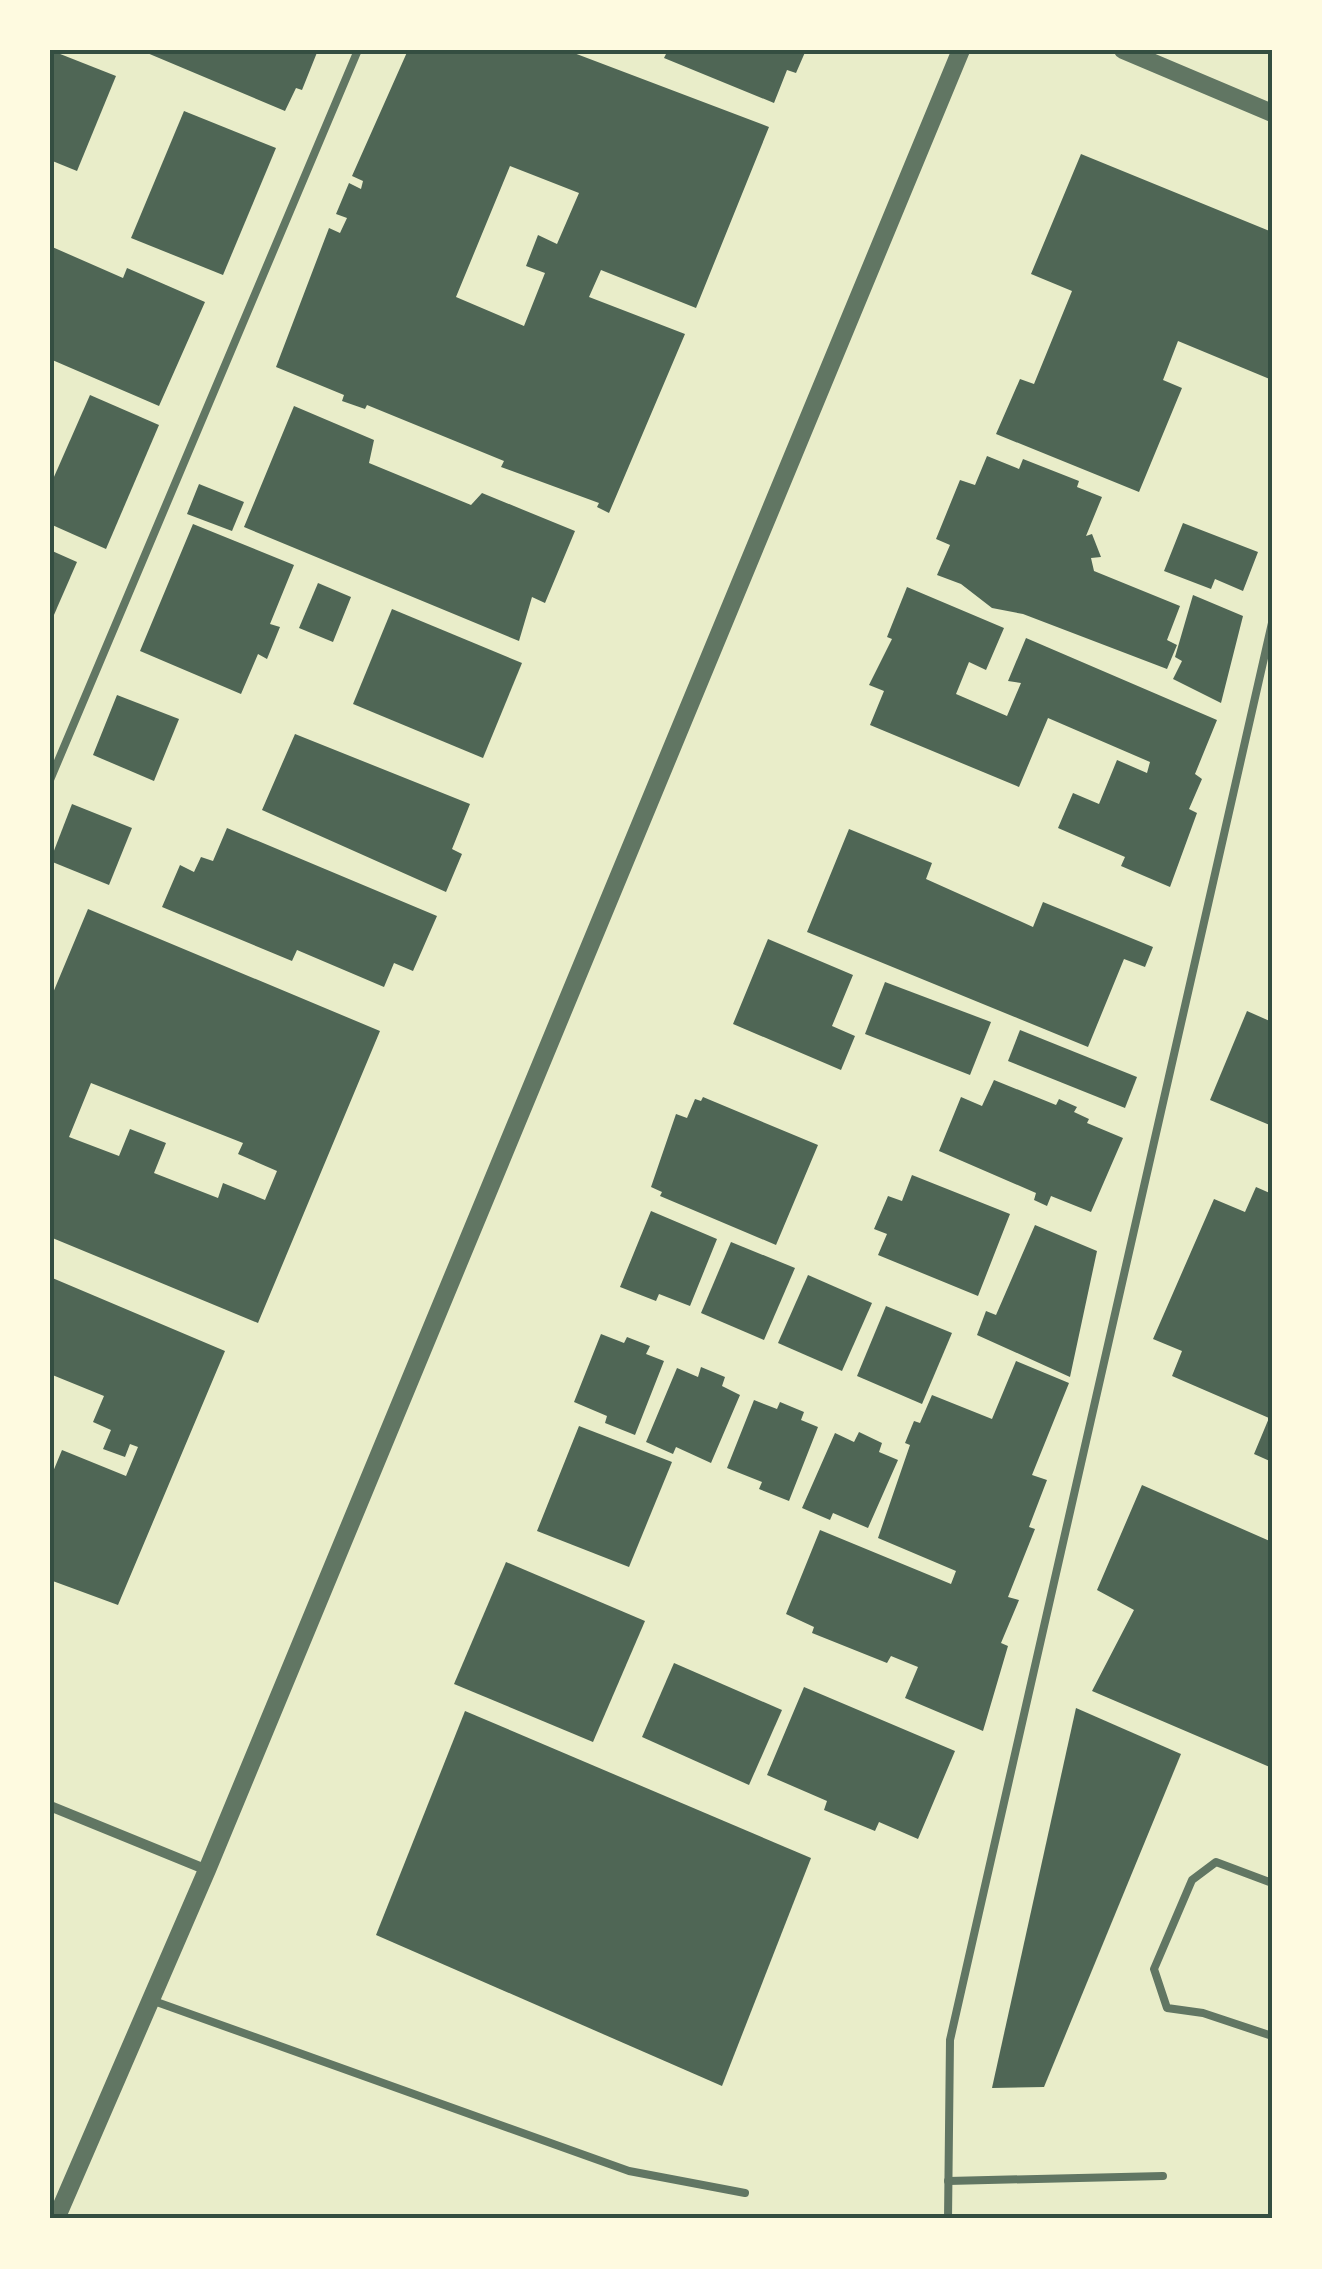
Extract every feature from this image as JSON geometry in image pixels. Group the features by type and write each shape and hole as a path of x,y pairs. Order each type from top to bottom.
{"street":[{"path":"56,2219 208,1870 961,50"},
{"path":"1123,50 1272,113"},
{"path":"50,1806 208,1870"}],"lane":[{"path":"50,780 358,50"},
{"path":"948,2219 950,2040 1272,624"},
{"path":"1272,1882 1216,1862 1192,1880 1154,1969 1167,2008 1204,2013 1272,2036"},
{"path":"151,2000 629,2171 745,2193"},
{"path":"948,2181 1164,2176"}],"building":[{"path":"50,50 116,76 77,171 50,160"},
{"path":"140,50 318,50 302,90 296,88 285,111"},
{"path":"408,50 566,50 769,127 696,308 601,270 589,297 685,334 609,513 597,507 599,503 501,467 504,461 367,405 365,409 342,401 344,395 276,367 329,228 340,233 347,218 336,214 349,183 361,189 363,181 352,176","holes":["510,166 579,193 557,244 538,235 526,266 545,273 524,326 456,297"]},
{"path":"668,50 806,50 796,73 787,70 774,103 664,58"},
{"path":"184,111 276,148 223,275 131,238"},
{"path":"1081,154 1272,232 1272,380 1178,341 1163,380 1182,388 1139,492 996,434 1020,379 1034,384 1072,291 1031,274"},
{"path":"50,246 123,278 127,268 205,302 159,406 50,359"},
{"path":"90,395 159,425 106,549 50,524 50,486"},
{"path":"294,406 374,440 369,463 471,505 482,493 575,531 545,603 532,597 519,641 244,527"},
{"path":"987,456 1019,469 1023,459 1079,481 1077,487 1102,497 1086,536 1092,534 1101,557 1091,558 1094,571 1180,606 1167,640 1177,645 1167,669 1023,614 992,608 961,584 937,575 950,545 936,539 960,480 975,485"},
{"path":"199,484 244,502 232,531 187,514"},
{"path":"1183,523 1258,552 1243,591 1215,579 1211,589 1164,571"},
{"path":"193,524 294,565 270,624 280,627 267,659 258,654 241,694 140,651"},
{"path":"50,550 77,562 50,624"},
{"path":"318,583 351,597 333,642 299,628"},
{"path":"907,587 1004,628 986,670 969,662 956,694 1007,716 1021,683 1008,681 1026,638 1217,720 1195,774 1202,779 1189,809 1197,813 1170,887 1121,866 1125,857 1058,828 1073,793 1099,804 1117,760 1147,773 1150,762 1048,718 1019,787 870,725 884,691 869,685 892,639 887,637"},
{"path":"1193,595 1243,616 1221,703 1173,679 1182,661 1175,657"},
{"path":"392,609 522,663 483,758 353,704"},
{"path":"117,695 179,719 154,781 93,755"},
{"path":"295,734 470,804 452,849 462,854 446,892 262,810"},
{"path":"72,804 132,828 109,885 50,861"},
{"path":"227,828 437,916 413,971 394,963 384,987 297,950 292,961 162,907 180,865 194,872 201,857 213,861"},
{"path":"849,829 932,863 926,879 1033,927 1043,902 1153,947 1145,967 1124,959 1088,1047 807,932"},
{"path":"88,909 380,1031 258,1323 50,1237 50,1000","holes":["91,1083 243,1143 238,1154 277,1171 265,1200 223,1183 218,1198 154,1173 166,1143 130,1129 119,1156 69,1137"]},
{"path":"768,939 853,975 832,1026 855,1036 841,1070 733,1024"},
{"path":"885,982 991,1022 970,1075 865,1034"},
{"path":"1247,1011 1272,1022 1272,1126 1210,1100"},
{"path":"1020,1030 1137,1077 1125,1108 1008,1061"},
{"path":"994,1080 1056,1105 1059,1099 1077,1107 1074,1112 1089,1119 1087,1123 1123,1138 1091,1212 1051,1196 1047,1206 1034,1200 1036,1193 939,1151 961,1097 982,1106"},
{"path":"703,1097 818,1145 776,1245 660,1196 662,1192 651,1187 676,1114 687,1118 695,1099 701,1101"},
{"path":"912,1175 1010,1214 978,1296 878,1255 887,1234 874,1229 888,1196 902,1201"},
{"path":"1256,1187 1272,1194 1272,1462 1254,1454 1269,1418 1172,1376 1182,1351 1153,1339 1214,1199 1245,1212"},
{"path":"651,1211 717,1239 690,1306 659,1294 656,1301 620,1287"},
{"path":"1035,1225 1097,1251 1070,1377 977,1335 986,1311 996,1315"},
{"path":"731,1242 795,1268 764,1340 701,1313"},
{"path":"808,1275 872,1303 842,1371 778,1343"},
{"path":"50,1277 225,1351 118,1605 50,1580 50,1479 62,1450 126,1476 138,1447 130,1444 125,1457 103,1449 111,1430 93,1422 104,1396 50,1374"},
{"path":"886,1306 952,1333 922,1404 857,1376"},
{"path":"601,1334 624,1343 627,1337 650,1346 646,1354 664,1361 635,1435 605,1423 607,1416 574,1402"},
{"path":"1016,1361 1069,1383 1032,1475 1047,1480 1029,1527 1035,1529 1008,1597 1019,1600 1001,1643 1008,1646 983,1731 905,1698 918,1667 891,1656 887,1663 812,1633 814,1627 786,1614 820,1530 951,1584 956,1571 878,1538 910,1445 905,1443 914,1421 920,1423 932,1395 992,1419"},
{"path":"701,1367 725,1377 722,1386 740,1395 711,1463 676,1447 673,1454 646,1442 677,1368 698,1377"},
{"path":"754,1400 777,1409 780,1402 804,1412 801,1420 818,1427 789,1501 759,1489 762,1482 727,1468"},
{"path":"579,1426 672,1462 629,1567 537,1531"},
{"path":"859,1432 882,1443 879,1452 898,1460 868,1528 833,1513 830,1520 802,1508 835,1433 854,1442"},
{"path":"1142,1485 1272,1542 1272,1768 1092,1691 1134,1610 1097,1590"},
{"path":"506,1562 645,1621 593,1742 454,1684"},
{"path":"674,1663 782,1710 749,1785 642,1737"},
{"path":"804,1687 955,1751 918,1839 879,1822 875,1831 824,1810 827,1801 767,1775"},
{"path":"1076,1708 1181,1754 1044,2087 992,2088"},
{"path":"465,1711 811,1858 722,2086 376,1935"}]}
